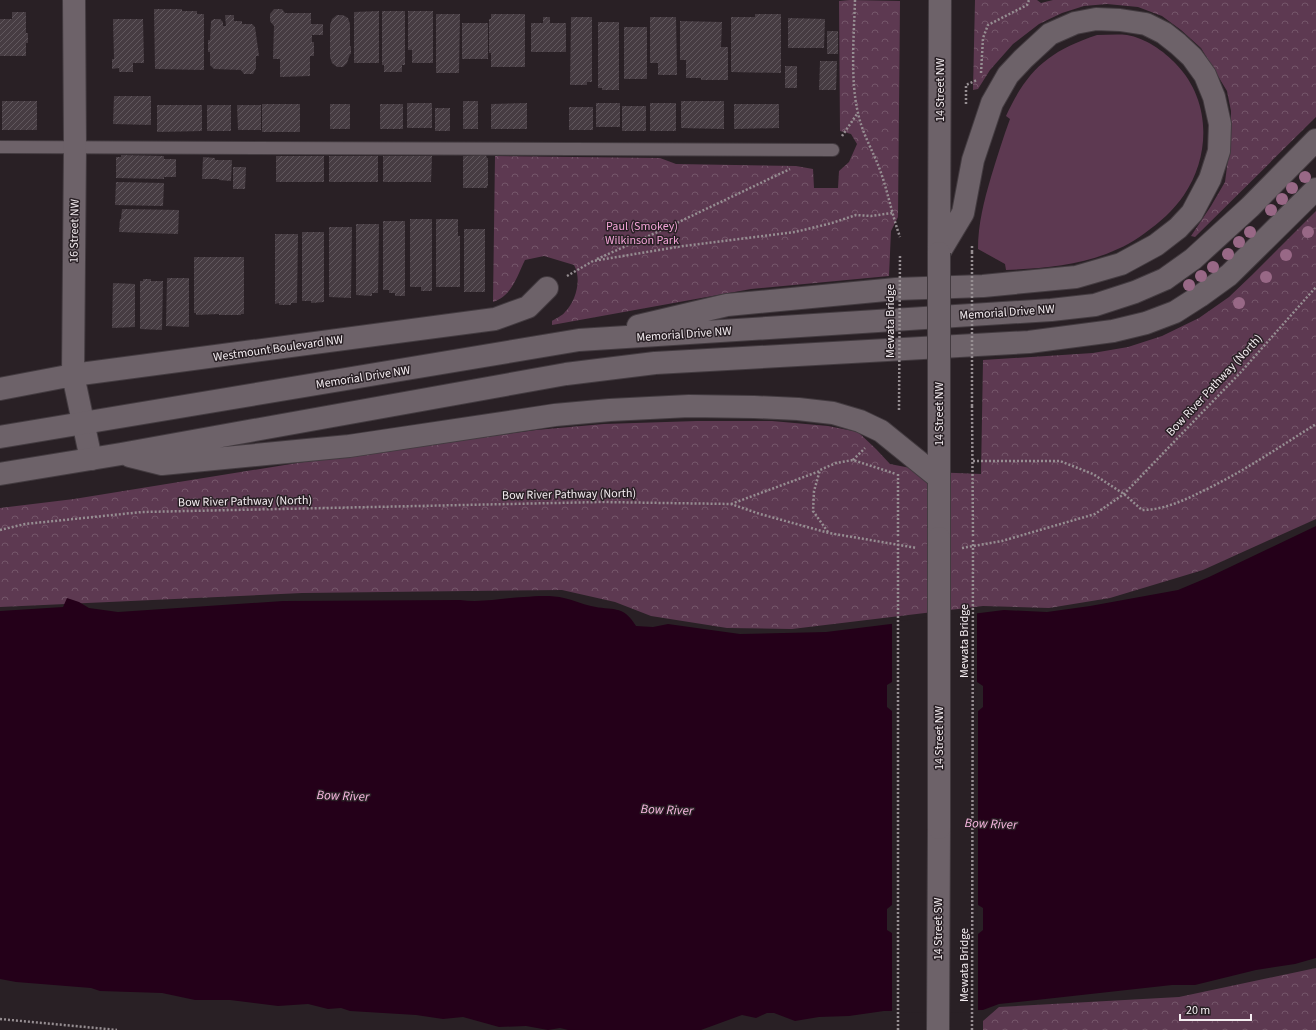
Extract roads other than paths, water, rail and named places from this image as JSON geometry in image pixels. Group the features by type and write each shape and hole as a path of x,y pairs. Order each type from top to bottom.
{"main road":[{"name":"16 Street NW","path":"74,0 75,147 73,375 91,459"},
{"name":"14 Street NW","path":"939,828 931,543 939,478 940,0"},
{"path":"579,340 726,305 896,289 983,286 1076,277 1121,264 1156,245 1178,228 1192,213 1210,179 1219,151 1220,124 1214,97 1205,75 1192,57 1178,44 1164,33 1146,24 1120,20 1096,19 1075,23 1050,34 1008,75 992,103 973,160 963,213 939,253"},
{"name":"Memorial Drive NW","path":"0,437 579,340 1043,310 1095,305 1135,292 1165,279 1187,263 1250,207 1316,140"},
{"path":"0,474 121,454 566,374 648,364 1029,342 1113,331 1146,323 1175,312 1200,296 1229,275 1316,189"},
{"name":"Westmount Boulevard NW","path":"0,389 73,375 495,319 528,307 547,288"},
{"path":"121,454 162,464 349,446 555,415 610,410 689,406 754,407 798,409 860,420 881,431 939,478"},
{"name":"14 Street SW","path":"938,1030 939,828"}],"lane":[{"path":"0,147 833,150"}],"water":[{"name":"Bow River","path":"1316,526 1316,958 1295,964 1256,970 1195,985 1172,985 999,1004 983,1010 884,1011 849,1016 819,1017 795,1021 774,1013 767,1013 756,1018 742,1015 701,1030 568,1030 560,1028 548,1030 526,1026 499,1027 463,1017 443,1019 416,1015 350,1011 341,1008 328,1009 308,1004 278,1006 230,1000 195,1000 162,993 100,991 91,988 16,982 0,979 0,611 63,607 67,598 79,602 89,608 118,612 283,601 476,601 549,596 564,598 591,606 622,611 636,626 653,627 668,624 740,634 826,632 1004,610 1047,612 1090,606 1178,590 1209,577"}],"park label":[{"name":"Paul (Smokey) Wilkinson Park","path":"642,233"}]}
